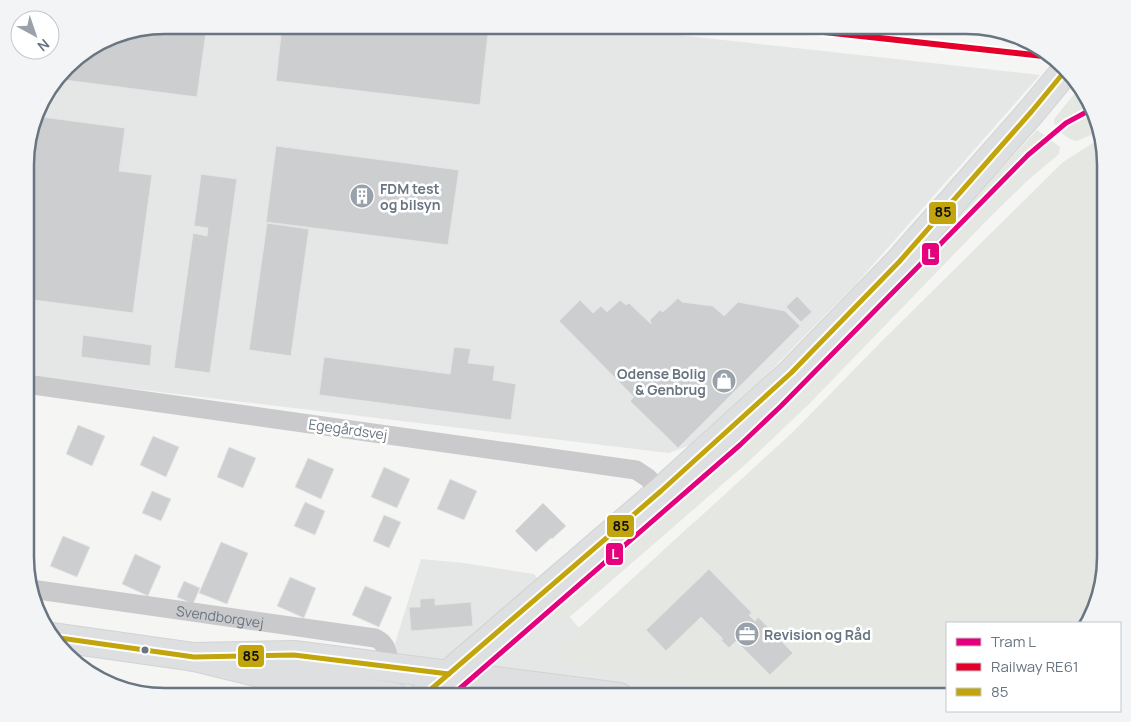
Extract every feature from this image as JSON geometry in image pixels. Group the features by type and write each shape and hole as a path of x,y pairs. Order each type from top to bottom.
{"street":[{"path":"432,688 661,491 791,374 900,262 1062,75"},
{"name":"Egegårdsvej","path":"34,385 636,470 648,478 661,491"},
{"name":"Svendborgvej","path":"38,590 375,638 381,640 386,647 389,656 388,666"},
{"path":"62,638 194,657 289,680 339,688"},
{"path":"194,657 294,655 551,688"}],"shaded area":[{"path":"165,34 670,34 1040,75 856,284 701,441 669,453 34,377 35,148 38,131 51,99 66,78 78,66 99,51 131,38"},
{"path":"1075,93 1084,107 1093,134 1076,141 1061,133 1054,119"},
{"path":"1037,130 1060,147 1059,154 1027,181 989,218 809,404 747,463 557,628 542,611 859,318"},
{"path":"1095,142 1097,156 1097,566 1095,583 1080,622 946,622 946,688 707,688 556,663 560,645 793,432 1063,162"},
{"path":"694,522 794,688 348,688 393,650 421,559 464,563 534,574 579,628"}],"building":[{"path":"165,34 206,34 197,97 65,80 78,66 99,51 131,38"},
{"path":"281,34 488,34 480,105 276,81"},
{"path":"43,117 125,128 119,171 152,175 133,313 34,300 34,165 38,131"},
{"name":"FDM test og bilsyn","path":"276,146 459,170 448,245 266,222"},
{"path":"201,174 237,179 210,373 174,368 193,233 207,236 208,228 194,226"},
{"path":"267,223 309,229 291,356 249,350"},
{"path":"797,296 812,312 801,322 786,307"},
{"path":"678,298 682,302 713,306 724,316 738,302 785,311 800,326 678,448 630,401 634,397 559,321 580,300 593,313 601,306 607,312 620,300 626,305 629,303 651,324 650,320 660,310 663,312"},
{"path":"83,335 152,345 150,366 81,357"},
{"path":"454,347 471,349 468,363 495,366 493,380 516,384 511,420 319,395 324,357 450,374"},
{"path":"78,425 105,436 92,466 66,454"},
{"path":"153,436 179,447 166,477 140,465"},
{"path":"229,447 256,458 243,488 217,477"},
{"path":"308,458 334,469 321,499 295,487"},
{"path":"384,467 410,479 397,508 371,497"},
{"path":"450,479 477,491 464,520 437,509"},
{"path":"152,491 171,499 161,521 142,513"},
{"path":"305,502 325,511 315,535 294,526"},
{"path":"543,503 566,526 536,552 515,531"},
{"path":"384,515 401,522 389,548 373,541"},
{"path":"63,536 90,547 77,577 50,566"},
{"path":"221,542 248,553 227,604 199,593"},
{"path":"135,554 161,566 148,596 122,584"},
{"path":"709,569 752,613 749,615 755,621 758,617 793,653 770,675 736,641 729,648 721,640 723,639 701,617 666,651 646,630"},
{"path":"290,577 316,588 304,618 277,606"},
{"path":"184,581 200,588 193,604 177,597"},
{"path":"365,586 392,597 379,627 352,615"},
{"path":"435,598 435,605 471,602 473,626 411,631 409,607 420,607 420,599"}],"tram line":[{"name":"L","path":"460,688 740,445 781,406 1028,155 1066,123 1086,112"}],"rail line":[{"name":"RE61","path":"843,34 1038,55"}],"transit line":[{"name":"85","path":"432,688 661,491 791,373 899,262 1062,75"},
{"name":"85","path":"62,638 194,657 294,655 449,674"}],"place":[{"name":"FDM test og bilsyn","path":"362,196"},
{"name":"Odense Bolig & Genbrug","path":"724,381"},
{"name":"Revision og Råd","path":"747,634"}]}
